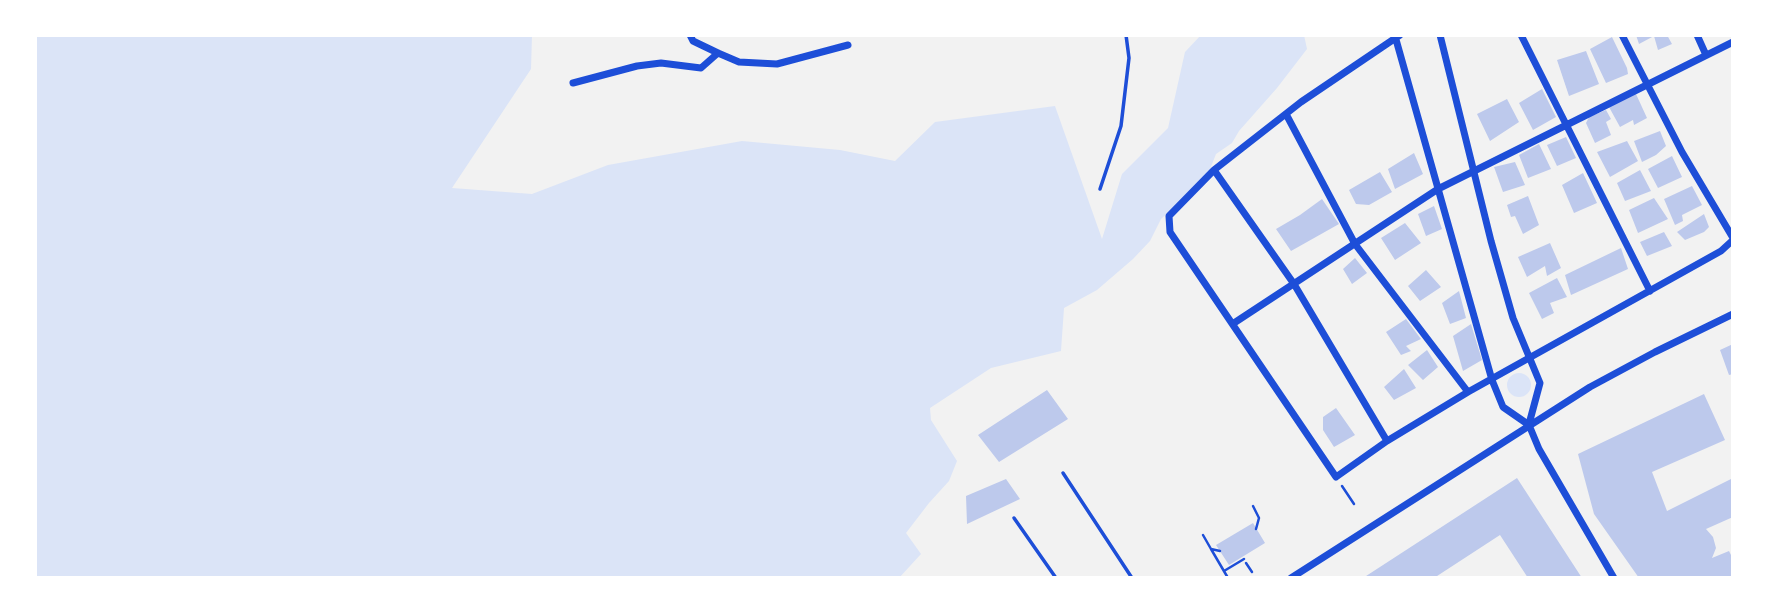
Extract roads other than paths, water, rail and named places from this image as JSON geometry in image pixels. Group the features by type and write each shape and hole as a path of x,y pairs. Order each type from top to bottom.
{"street":[{"path":"690,35 693,41 739,62 777,64 849,45"},
{"path":"1440,35 1472,171 1513,318 1540,383 1529,425"},
{"path":"1521,35 1650,291"},
{"path":"1615,578 1539,449 1529,425 1503,407 1492,380 1397,36 1286,114 1214,170 1169,216 1170,232 1336,477 1387,441 1468,392 1492,380 1721,251 1733,239 1682,152 1622,35"},
{"path":"1697,35 1706,55"},
{"path":"1234,323 1438,189 1733,42"},
{"path":"573,83 637,66 662,63 701,68 718,53"},
{"path":"1286,114 1356,244 1468,392"},
{"path":"1214,170 1294,284 1387,441"},
{"path":"1291,578 1601,381 1733,314"}],"lane":[{"path":"1100,189 1121,126 1129,58 1126,35"},
{"path":"1063,473 1132,578"},
{"path":"1014,518 1056,578"}]}
